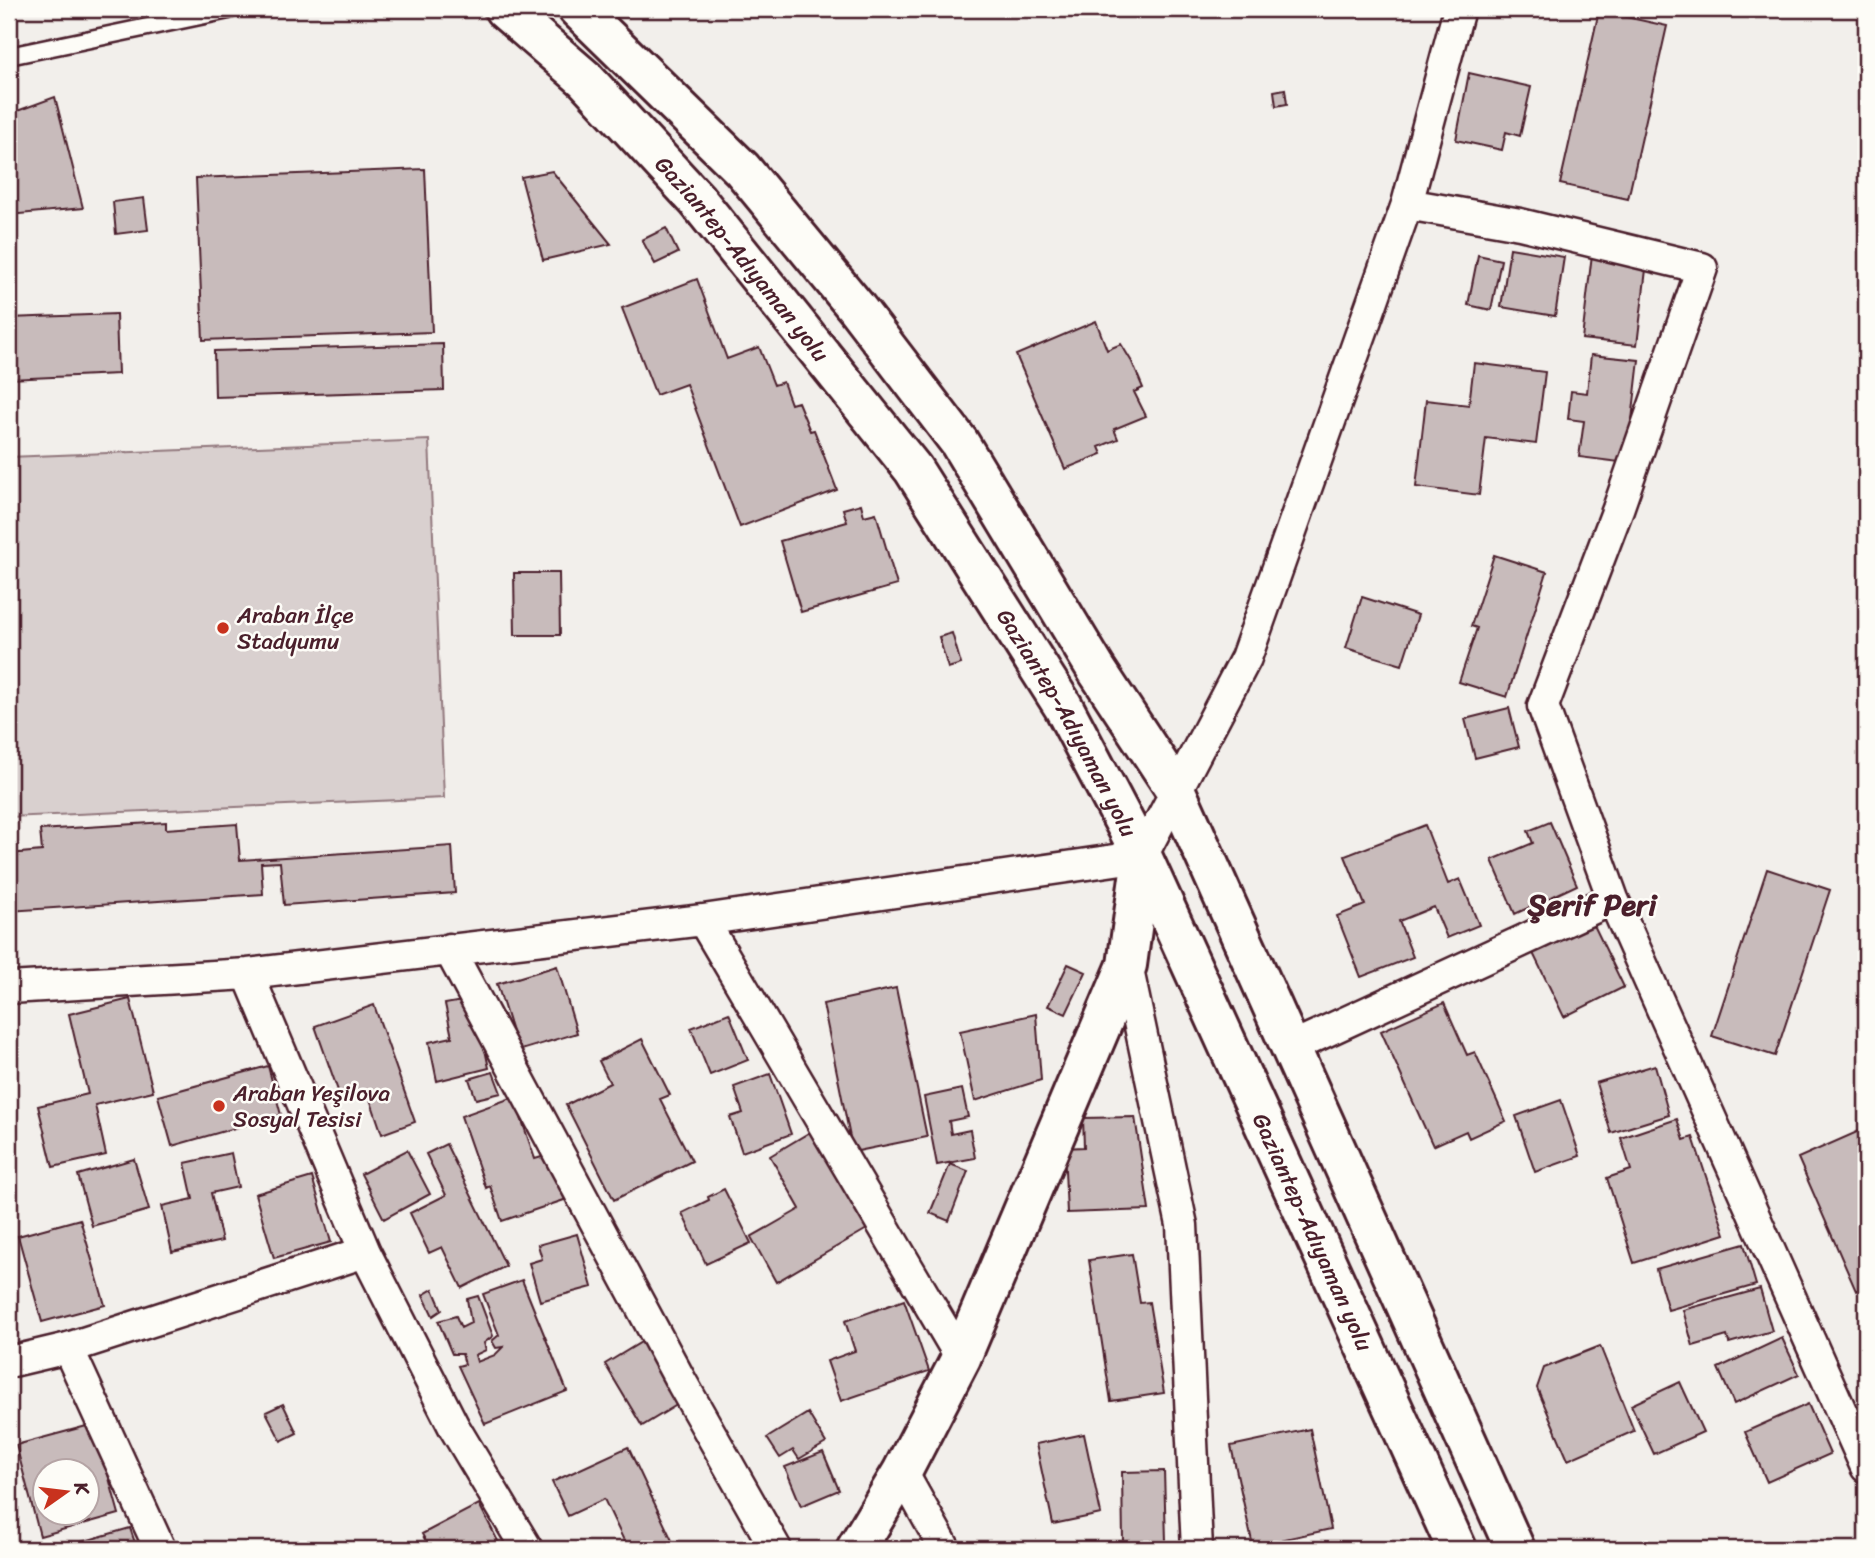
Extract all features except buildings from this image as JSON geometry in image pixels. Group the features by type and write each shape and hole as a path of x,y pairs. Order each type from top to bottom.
{"main road":[{"name":"Gaziantep-Adıyaman yolu","path":"504,9 585,79 696,200 913,468 1063,706 1142,856 1457,1549"},
{"path":"578,9 742,169 855,306 959,442 1096,669 1175,789 1515,1549"},
{"path":"856,1549 902,1472 961,1358 1127,965 1142,856"}],"street":[{"path":"9,988 248,974 704,920 1142,856 1246,658 1406,204 1459,9"},
{"path":"1406,204 1520,225 1702,268 1544,706 1613,899 1866,1467"},
{"path":"1292,1047 1613,899"},
{"path":"704,920 961,1358"},
{"path":"449,949 676,1371 776,1549"},
{"path":"1127,965 1182,1225 1197,1549"},
{"path":"248,974 365,1252 454,1427 527,1549"},
{"path":"9,1362 68,1348 365,1252"},
{"path":"68,1348 160,1549"},
{"path":"902,1472 945,1549"}],"lane":[{"path":"9,56 229,10"}],"shaded area":[{"name":"Araban İlçe Stadyumu","path":"429,440 444,798 9,817 9,457"}],"place":[{"name":"Araban İlçe Stadyumu","path":"223,628"},
{"name":"Araban Yeşilova Sosyal Tesisi","path":"219,1106"}],"district":[{"name":"Şerif Peri","path":"1592,905"}]}
